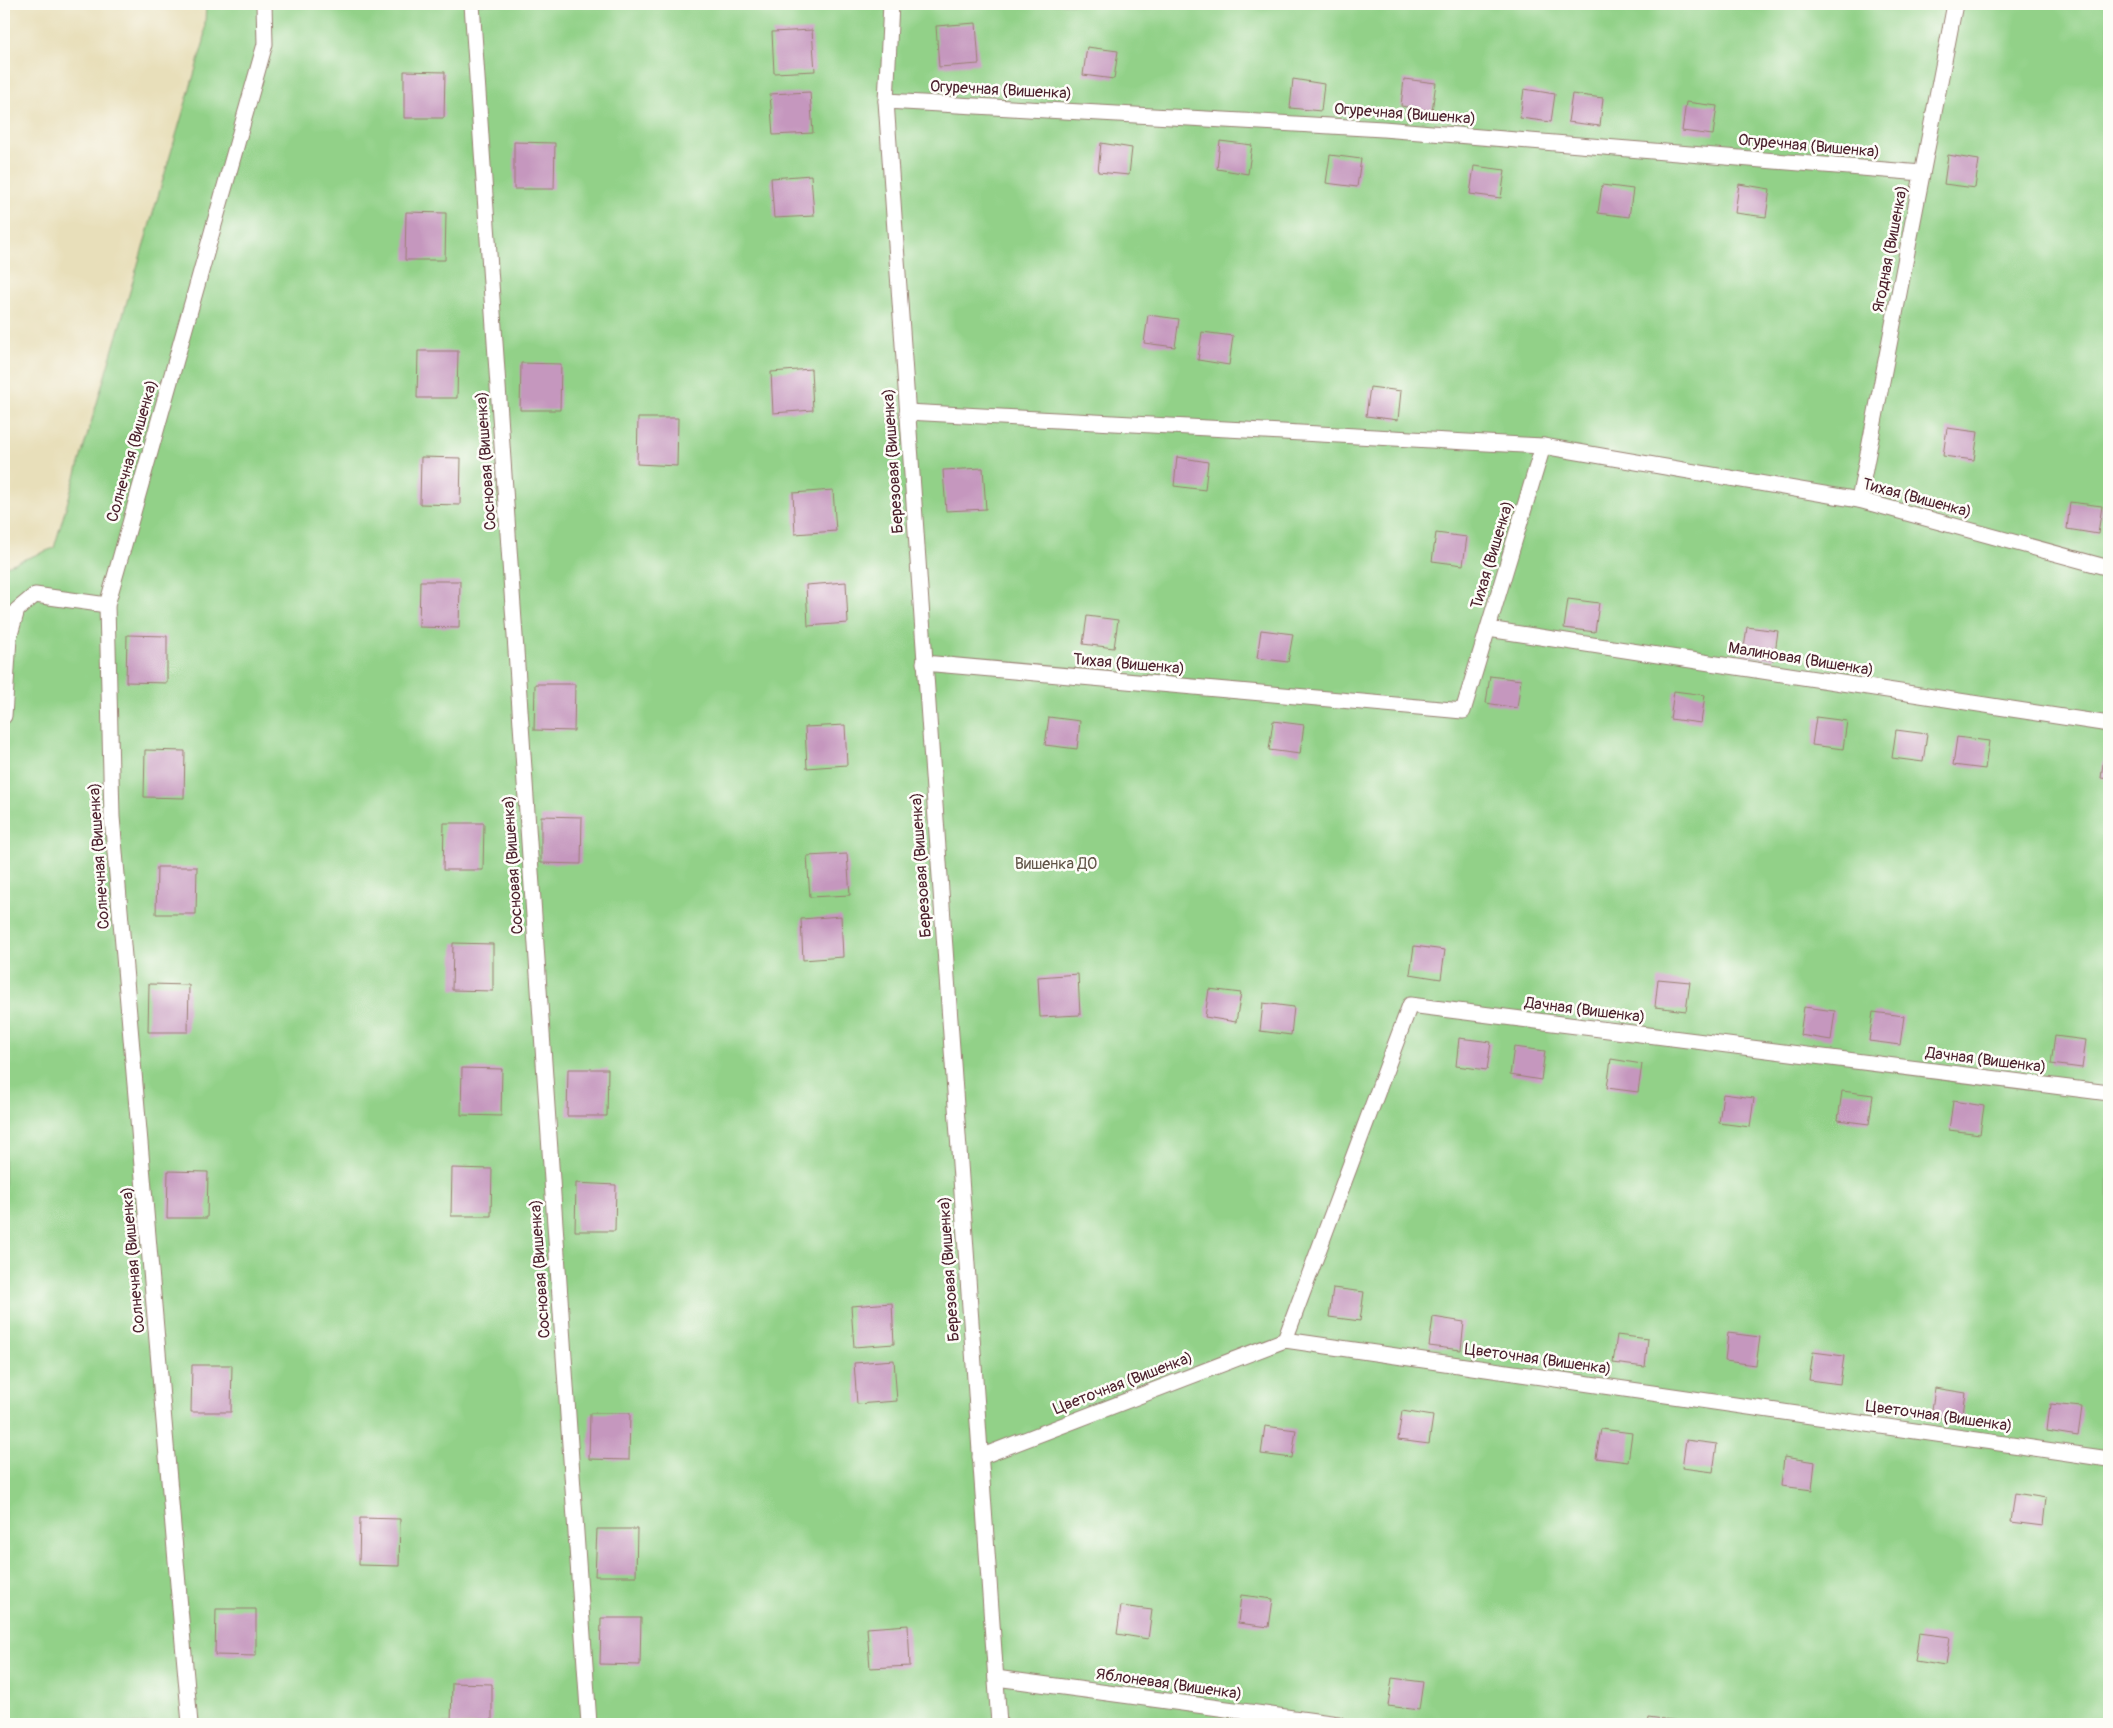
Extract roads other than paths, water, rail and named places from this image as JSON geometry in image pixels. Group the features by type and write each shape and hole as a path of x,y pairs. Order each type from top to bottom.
{"lane":[{"name":"Солнечная (Вишенка)","path":"190,1724 112,817 107,605 265,44 264,4"},
{"name":"Сосновая (Вишенка)","path":"472,4 589,1724"},
{"name":"Березовая (Вишенка)","path":"891,4 886,101 999,1724"},
{"name":"Ягодная (Вишенка)","path":"1859,500 1954,4"},
{"name":"Огуречная (Вишенка)","path":"886,101 1383,130 1922,173"},
{"path":"907,412 1543,446"},
{"name":"Тихая (Вишенка)","path":"924,663 1464,711 1543,446 1859,500 2109,568"},
{"path":"4,716 9,638 17,610 35,595 107,605"},
{"name":"Малиновая (Вишенка)","path":"1488,629 2109,724"},
{"name":"Дачная (Вишенка)","path":"1285,1340 1410,1005 2109,1093"},
{"name":"Цветочная (Вишенка)","path":"980,1457 1285,1340 2109,1459"},
{"name":"Яблоневая (Вишенка)","path":"996,1678 1338,1724"}],"park label":[{"name":"Вишенка ДО","path":"1056,864"}]}
